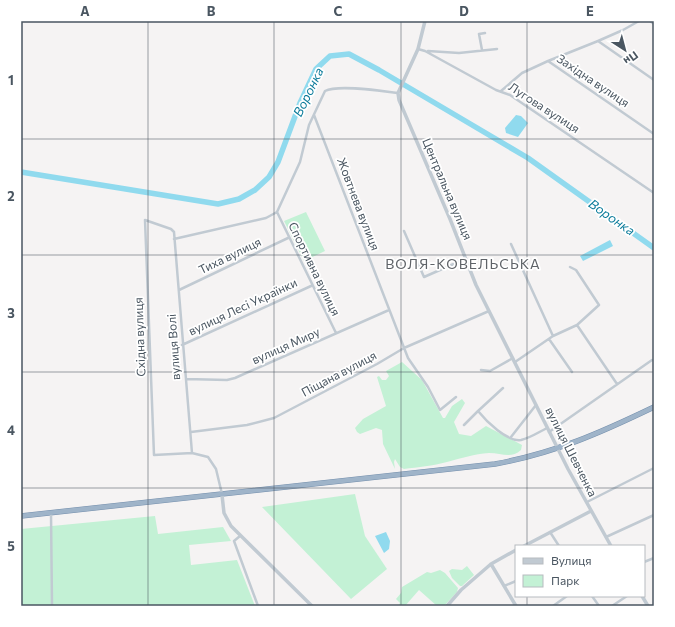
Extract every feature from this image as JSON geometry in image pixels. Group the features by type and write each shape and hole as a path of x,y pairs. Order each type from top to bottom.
{"highway":[{"path":"21,516 222,495 513,461 558,449 605,431 654,407"}],"street":[{"path":"174,240 266,218 277,212 300,162 306,135 319,101 325,91 329,89 370,90 398,93 418,50 425,21"},
{"path":"548,61 598,41 639,21"},
{"path":"650,21 654,24"},
{"path":"482,50 480,34 485,33"},
{"path":"598,41 654,80"},
{"path":"425,51 459,53 497,49"},
{"name":"Лугова вулиця","path":"418,50 425,51 496,90 510,94 654,193"},
{"name":"Західна вулиця","path":"501,91 526,71 548,61 654,134"},
{"name":"Центральна вулиця","path":"398,93 406,119 450,219 465,259 515,362"},
{"name":"Жовтнева вулиця","path":"314,115 389,310 411,362 428,387 440,410 456,398"},
{"name":"Спортивна вулиця","path":"277,212 288,238 336,333"},
{"name":"Східна вулиця","path":"174,240 174,232 171,229 144,220 154,455 192,453"},
{"path":"404,231 424,277 465,259"},
{"name":"Тиха вулиця","path":"179,290 288,238"},
{"name":"вулиця Волі","path":"174,240 192,453"},
{"path":"511,244 553,336"},
{"path":"481,370 490,372 515,362 553,336 577,325 599,305 576,270 570,267"},
{"name":"вулиця Лесі Українки","path":"182,345 312,286"},
{"name":"вулиця Миру","path":"186,379 228,380 235,378 389,310"},
{"name":"Піщана вулиця","path":"190,432 247,425 274,418 378,364 404,348 489,311"},
{"path":"577,325 617,384"},
{"path":"549,339 572,372"},
{"path":"478,411 491,426 517,440 523,439 548,430 652,360"},
{"name":"вулиця Шевченка","path":"515,362 558,449 586,502 611,545"},
{"path":"464,425 503,388"},
{"path":"510,437 536,405"},
{"path":"192,453 208,457 213,462 220,480 226,519 240,536 312,606"},
{"path":"586,502 654,468"},
{"path":"526,545 591,511"},
{"path":"51,513 52,606"},
{"path":"606,537 654,515"},
{"path":"550,532 558,545"},
{"path":"240,536 234,541 258,606"},
{"path":"447,606 461,590 491,564 515,551"},
{"path":"491,564 516,606"},
{"path":"504,586 515,581"},
{"path":"553,606 566,597"},
{"path":"593,597 599,606"},
{"path":"612,606 626,597"},
{"path":"643,597 648,606"}],"green space":[{"path":"306,212 325,251 304,261 284,221"},
{"path":"402,362 422,380 443,418 445,418 452,406 462,399 465,403 454,422 459,434 471,436 486,426 522,445 521,450 510,455 489,453 404,469 400,467 395,459 395,469 383,444 382,430 376,428 360,434 355,428 363,419 386,406 377,377 379,376 382,380 386,380 389,376 386,371"},
{"path":"355,494 365,536 387,569 351,599 262,507"},
{"path":"155,516 158,534 223,527 231,541 189,545 191,565 237,560 255,606 21,606 21,529"},
{"path":"467,566 474,575 462,586 460,586 452,578 449,571 452,569 462,570"},
{"path":"440,570 445,573 458,588 457,592 444,606 437,606 419,590 405,606 398,606 400,603 396,599 401,593 402,587 427,572 431,573"}],"water":[{"path":"516,115 521,116 528,123 518,137 506,133 505,128"},
{"path":"610,240 613,246 583,261 580,256"},
{"path":"386,532 390,541 389,549 384,553 375,536"}],"waterway":[{"name":"Воронка","path":"21,172 218,204 239,199 255,190 269,177 278,162 300,103 316,69 330,56 349,54 379,70 528,158 654,248"}],"district":[{"name":"ВОЛЯ-КОВЕЛЬСЬКА","path":"463,264"}]}
